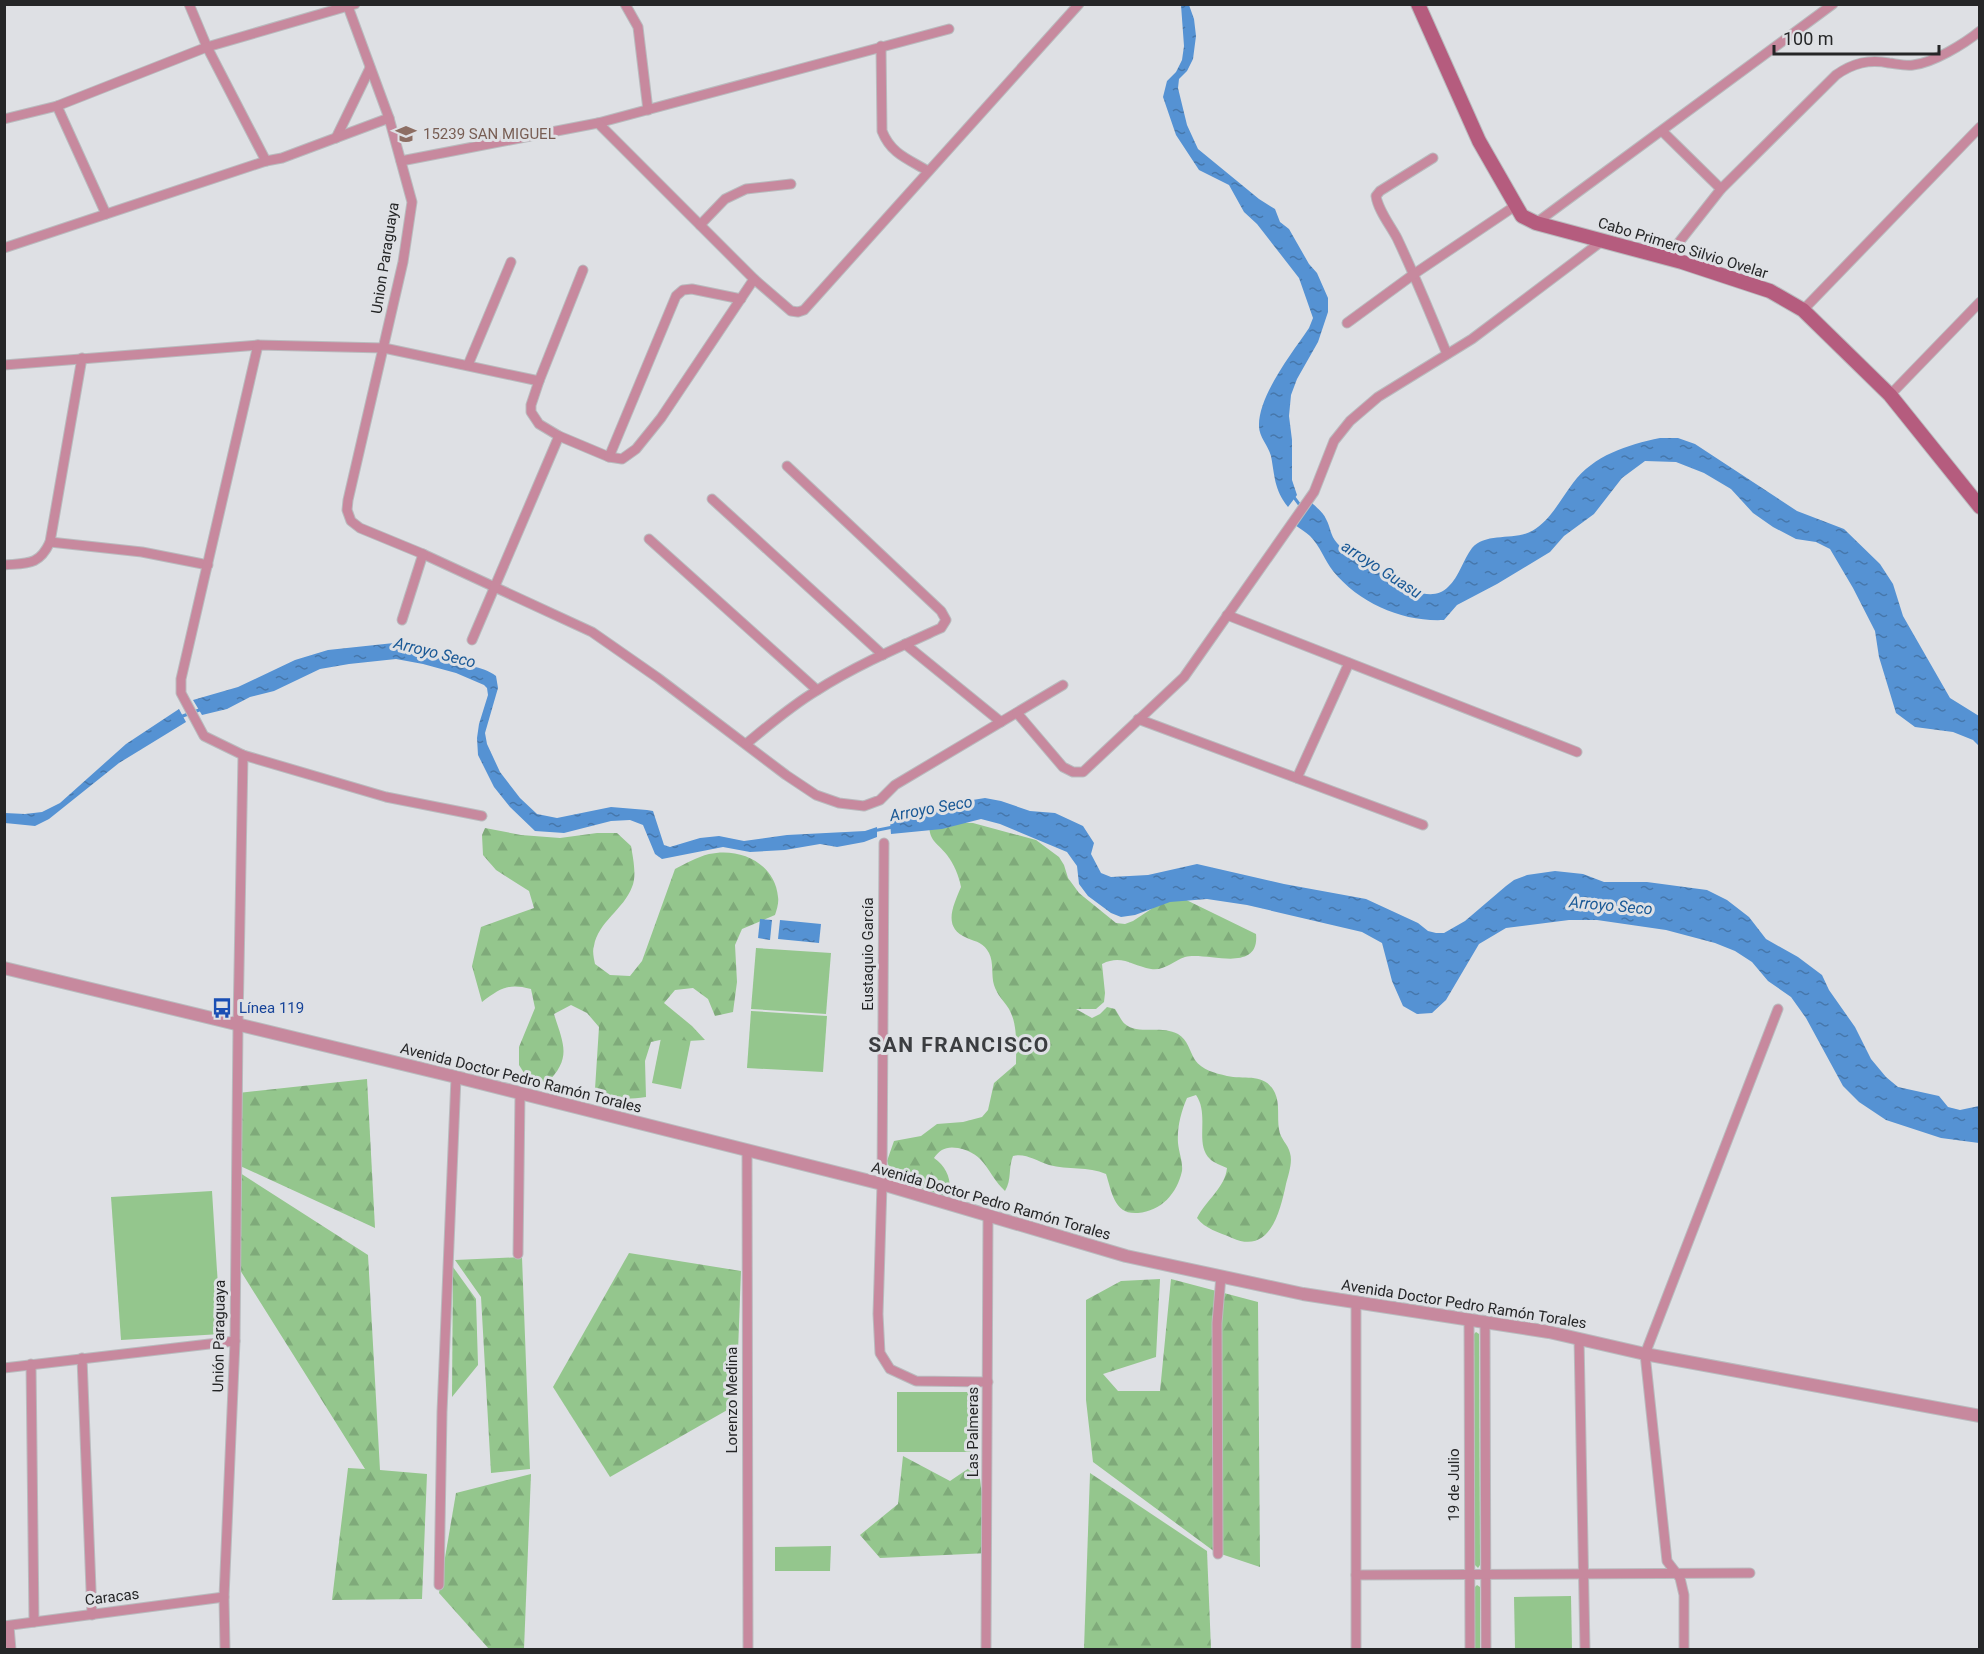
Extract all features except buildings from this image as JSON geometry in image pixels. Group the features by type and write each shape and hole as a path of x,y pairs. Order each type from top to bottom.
{"main road":[{"name":"Cabo Primero Silvio Ovelar","path":"1418,4 1479,141 1522,216 1536,223 1671,260 1770,291 1803,310 1890,395 1980,507"}],"street":[{"path":"189,4 207,47 267,161"},
{"path":"625,4 638,27 648,110"},
{"path":"598,123 754,279 791,310 798,312 804,310 1079,4"},
{"path":"1536,223 1833,4"},
{"path":"4,119 57,106 207,47 350,5"},
{"name":"Union Paraguaya","path":"350,5 389,118 412,202 403,262 347,510 351,521 360,528 423,554"},
{"path":"401,161 598,123 949,29"},
{"path":"1671,260 1676,246 1721,189 1836,75 1864,61 1877,60 1911,66 1920,64 1964,44 1980,31"},
{"path":"881,46 882,130 887,143 894,151 928,171"},
{"path":"336,138 370,68"},
{"path":"57,106 106,214"},
{"path":"4,248 282,158 389,118"},
{"path":"1803,310 1980,127"},
{"path":"1662,130 1721,189"},
{"path":"1433,158 1380,191 1376,196 1377,204 1389,221 1414,274 1447,354"},
{"path":"700,225 725,199 746,189 791,184"},
{"path":"1347,323 1414,274 1515,206"},
{"path":"1017,713 1063,766 1073,772 1083,772 1184,677 1314,492 1334,441 1350,421 1378,396 1490,326 1602,240"},
{"path":"468,365 511,262"},
{"path":"583,270 539,381 531,412 538,424 559,436 609,458 622,459 636,449 661,418 754,279"},
{"path":"609,458 676,296 683,290 692,289 741,299"},
{"path":"1890,395 1980,302"},
{"path":"258,345 181,680 181,693 204,736 243,755 386,797 482,816"},
{"path":"4,365 258,345 384,348 539,381"},
{"path":"4,565 33,562 46,552 50,542 82,358"},
{"path":"472,640 559,436"},
{"path":"746,744 817,690 940,628 946,620 941,611 787,466"},
{"path":"712,500 883,655"},
{"path":"649,539 817,690"},
{"path":"50,542 142,552 208,565"},
{"path":"402,620 423,554 592,632 658,678 786,776 816,795 839,803 864,806 880,800 895,785 1063,685"},
{"path":"1227,615 1577,752"},
{"path":"905,644 1001,722"},
{"path":"1298,778 1349,663"},
{"path":"1138,719 1423,825"},
{"name":"Unión Paraguaya","path":"225,1650 224,1598 235,1341 243,755"},
{"name":"Eustaquio García","path":"884,843 882,1184 878,1305 880,1353 890,1369 916,1381 988,1382"},
{"name":"Avenida Doctor Pedro Ramón Torales","path":"4,968 456,1077 882,1184 1126,1256 1303,1294 1579,1338 1645,1354 1980,1416"},
{"path":"1684,1650 1684,1595 1677,1573 1667,1562 1645,1354 1778,1009"},
{"path":"439,1585 442,1412 456,1077"},
{"path":"518,1254 520,1093"},
{"name":"Lorenzo Medina","path":"747,1150 748,1650"},
{"name":"Las Palmeras","path":"986,1650 988,1215"},
{"path":"1218,1554 1217,1323 1221,1276"},
{"path":"1356,1302 1356,1650"},
{"name":"19 de Julio","path":"1469,1319 1470,1650"},
{"name":"19 de Julio","path":"1485,1322 1486,1650"},
{"path":"1579,1338 1585,1650"},
{"path":"4,1368 235,1341"},
{"path":"82,1358 92,1615"},
{"path":"31,1364 34,1622"},
{"path":"1356,1575 1750,1573"},
{"name":"Caracas","path":"7,1626 224,1598"},
{"path":"7,1626 11,1650"}],"green space":[{"path":"929,822 973,823 1036,840 1059,857 1068,878 1079,893 1116,923 1125,924 1133,921 1174,894 1256,934 1255,947 1250,954 1241,958 1185,957 1156,969 1144,968 1121,960 1109,961 1102,964 1104,1002 1096,1009 1076,1009 1092,1018 1107,1007 1115,1009 1124,1023 1130,1027 1172,1031 1184,1039 1195,1060 1205,1069 1227,1076 1260,1079 1271,1086 1277,1102 1280,1133 1289,1150 1291,1161 1280,1207 1271,1228 1264,1236 1256,1241 1245,1242 1213,1230 1197,1218 1223,1182 1227,1168 1212,1160 1205,1153 1202,1137 1202,1111 1196,1095 1187,1098 1180,1120 1178,1143 1182,1171 1180,1179 1167,1200 1146,1212 1130,1213 1119,1206 1112,1195 1106,1174 1049,1165 1022,1156 1013,1156 1005,1191 981,1159 968,1151 954,1147 944,1149 934,1158 943,1166 948,1175 949,1198 925,1198 893,1179 887,1161 894,1141 921,1136 937,1124 963,1122 982,1117 988,1110 994,1083 1016,1064 1016,1036 1012,1015 995,989 991,957 985,947 959,934 954,928 953,909 961,887 950,859 932,838"},
{"path":"485,828 521,835 560,838 617,833 631,846 634,861 632,887 600,930 593,948 595,964 610,975 630,976 642,961 675,869 709,854 721,852 754,860 770,875 775,885 778,906 775,915 742,929 735,945 737,982 733,1012 715,1016 708,999 693,988 675,990 664,1003 705,1040 688,1041 669,1038 651,1042 645,1061 646,1097 619,1098 595,1089 599,1027 587,1013 571,1005 554,1014 564,1051 560,1067 554,1075 546,1084 529,1081 519,1065 519,1047 535,1008 531,989 505,988 482,1002 472,966 481,927 534,908 529,891 496,870 483,855 482,835"},
{"path":"756,948 831,953 826,1014 751,1009"},
{"path":"751,1011 827,1016 823,1072 747,1068"},
{"path":"662,1033 691,1039 681,1089 652,1083"},
{"path":"367,1079 375,1228 238,1165 238,1093"},
{"path":"237,1171 368,1255 380,1470 427,1474 422,1599 332,1600 348,1468 365,1469 235,1262"},
{"path":"212,1191 221,1334 121,1340 111,1197"},
{"path":"629,1253 741,1271 736,1405 610,1477 553,1387"},
{"path":"522,1257 530,1469 491,1473 481,1297 455,1260"},
{"path":"453,1267 476,1299 478,1365 452,1397"},
{"path":"1160,1279 1156,1357 1103,1374 1118,1391 1160,1391 1171,1279 1258,1302 1260,1567 1215,1552 1093,1462 1086,1400 1086,1300 1121,1281"},
{"path":"1476,1332 1479,1334 1480,1565 1478,1568 1475,1565 1474,1334"},
{"path":"897,1392 977,1392 977,1452 897,1452"},
{"path":"903,1456 950,1481 978,1462 989,1553 880,1558 860,1535 898,1504"},
{"path":"1090,1473 1207,1551 1211,1649 1084,1649"},
{"path":"531,1474 524,1649 489,1649 439,1593 456,1493"},
{"path":"831,1546 830,1571 775,1571 775,1547"},
{"path":"1477,1585 1480,1587 1480,1650 1475,1649 1475,1587"},
{"path":"1571,1596 1572,1649 1515,1649 1514,1597"}],"water":[{"path":"1181,5 1189,5 1196,36 1193,59 1187,71 1179,79 1178,88 1187,125 1198,149 1259,199 1275,209 1280,222 1289,229 1309,264 1317,273 1328,298 1328,312 1318,342 1297,379 1291,395 1289,416 1292,440 1292,480 1297,495 1288,507 1278,488 1271,456 1260,434 1260,414 1270,388 1309,328 1313,318 1299,278 1257,224 1244,212 1229,185 1199,170 1176,135 1163,97 1167,81 1176,72 1182,60 1184,46"},
{"path":"1660,438 1678,438 1695,444 1797,511 1844,529 1880,564 1893,584 1903,616 1950,698 1979,716 1979,746 1973,740 1953,732 1915,727 1896,713 1879,657 1875,631 1830,549 1816,542 1796,539 1773,527 1753,513 1731,489 1704,473 1676,462 1645,461 1622,478 1594,514 1564,536 1550,552 1457,605 1444,620 1413,618 1369,602 1344,583 1330,567 1314,540 1295,525 1311,502 1322,512 1335,540 1350,555 1411,590 1431,594 1440,592 1452,583 1472,548 1478,543 1492,538 1517,536 1532,531 1550,515 1581,473 1591,465 1624,448"},
{"path":"394,643 417,647 440,659 479,668 496,676 498,688 485,733 487,744 500,772 520,798 537,814 557,818 611,807 653,811 664,845 670,847 700,838 719,836 744,841 787,835 865,831 877,827 877,837 837,847 820,844 785,850 750,852 723,847 662,859 655,854 643,825 630,820 611,821 564,833 535,831 510,807 494,787 478,755 477,738 488,695 487,688 456,673 423,664 396,659 320,669 274,691 250,697 227,709 202,715 193,700 238,687 295,660 328,650"},
{"path":"179,709 186,722 119,763 49,819 35,826 5,823 5,813 42,812 60,803 126,744"},
{"path":"985,798 1030,811 1055,813 1083,826 1094,843 1091,854 1101,873 1111,877 1148,875 1197,864 1284,884 1366,899 1436,933 1444,933 1465,921 1514,880 1527,875 1555,871 1583,874 1604,882 1647,882 1707,890 1727,900 1749,917 1766,939 1798,957 1822,975 1829,990 1855,1027 1871,1059 1898,1087 1939,1096 1948,1107 1960,1110 1979,1106 1979,1143 1941,1138 1886,1120 1859,1102 1843,1086 1806,1018 1791,997 1768,981 1752,962 1735,951 1715,943 1666,930 1597,920 1569,920 1506,928 1479,944 1446,1000 1432,1013 1417,1014 1403,1006 1392,981 1382,943 1362,932 1247,905 1207,899 1170,902 1135,915 1121,917 1111,913 1088,896 1079,884 1077,866 1067,852 1000,824 981,819 942,829 891,834 890,822 960,802"},
{"path":"760,919 772,920 770,940 758,938"},
{"path":"780,920 821,924 819,943 778,939"}],"waterway":[{"name":"arroyo Guasu","path":"1293,496 1302,508"},
{"name":"Arroyo Seco","path":"180,717 202,709"},
{"name":"Arroyo Seco","path":"873,831 893,827"}],"place":[{"name":"15239 SAN MIGUEL","path":"406,134"},
{"name":"Línea 119","path":"222,1008"}],"district":[{"name":"SAN FRANCISCO","path":"959,1045"}]}
